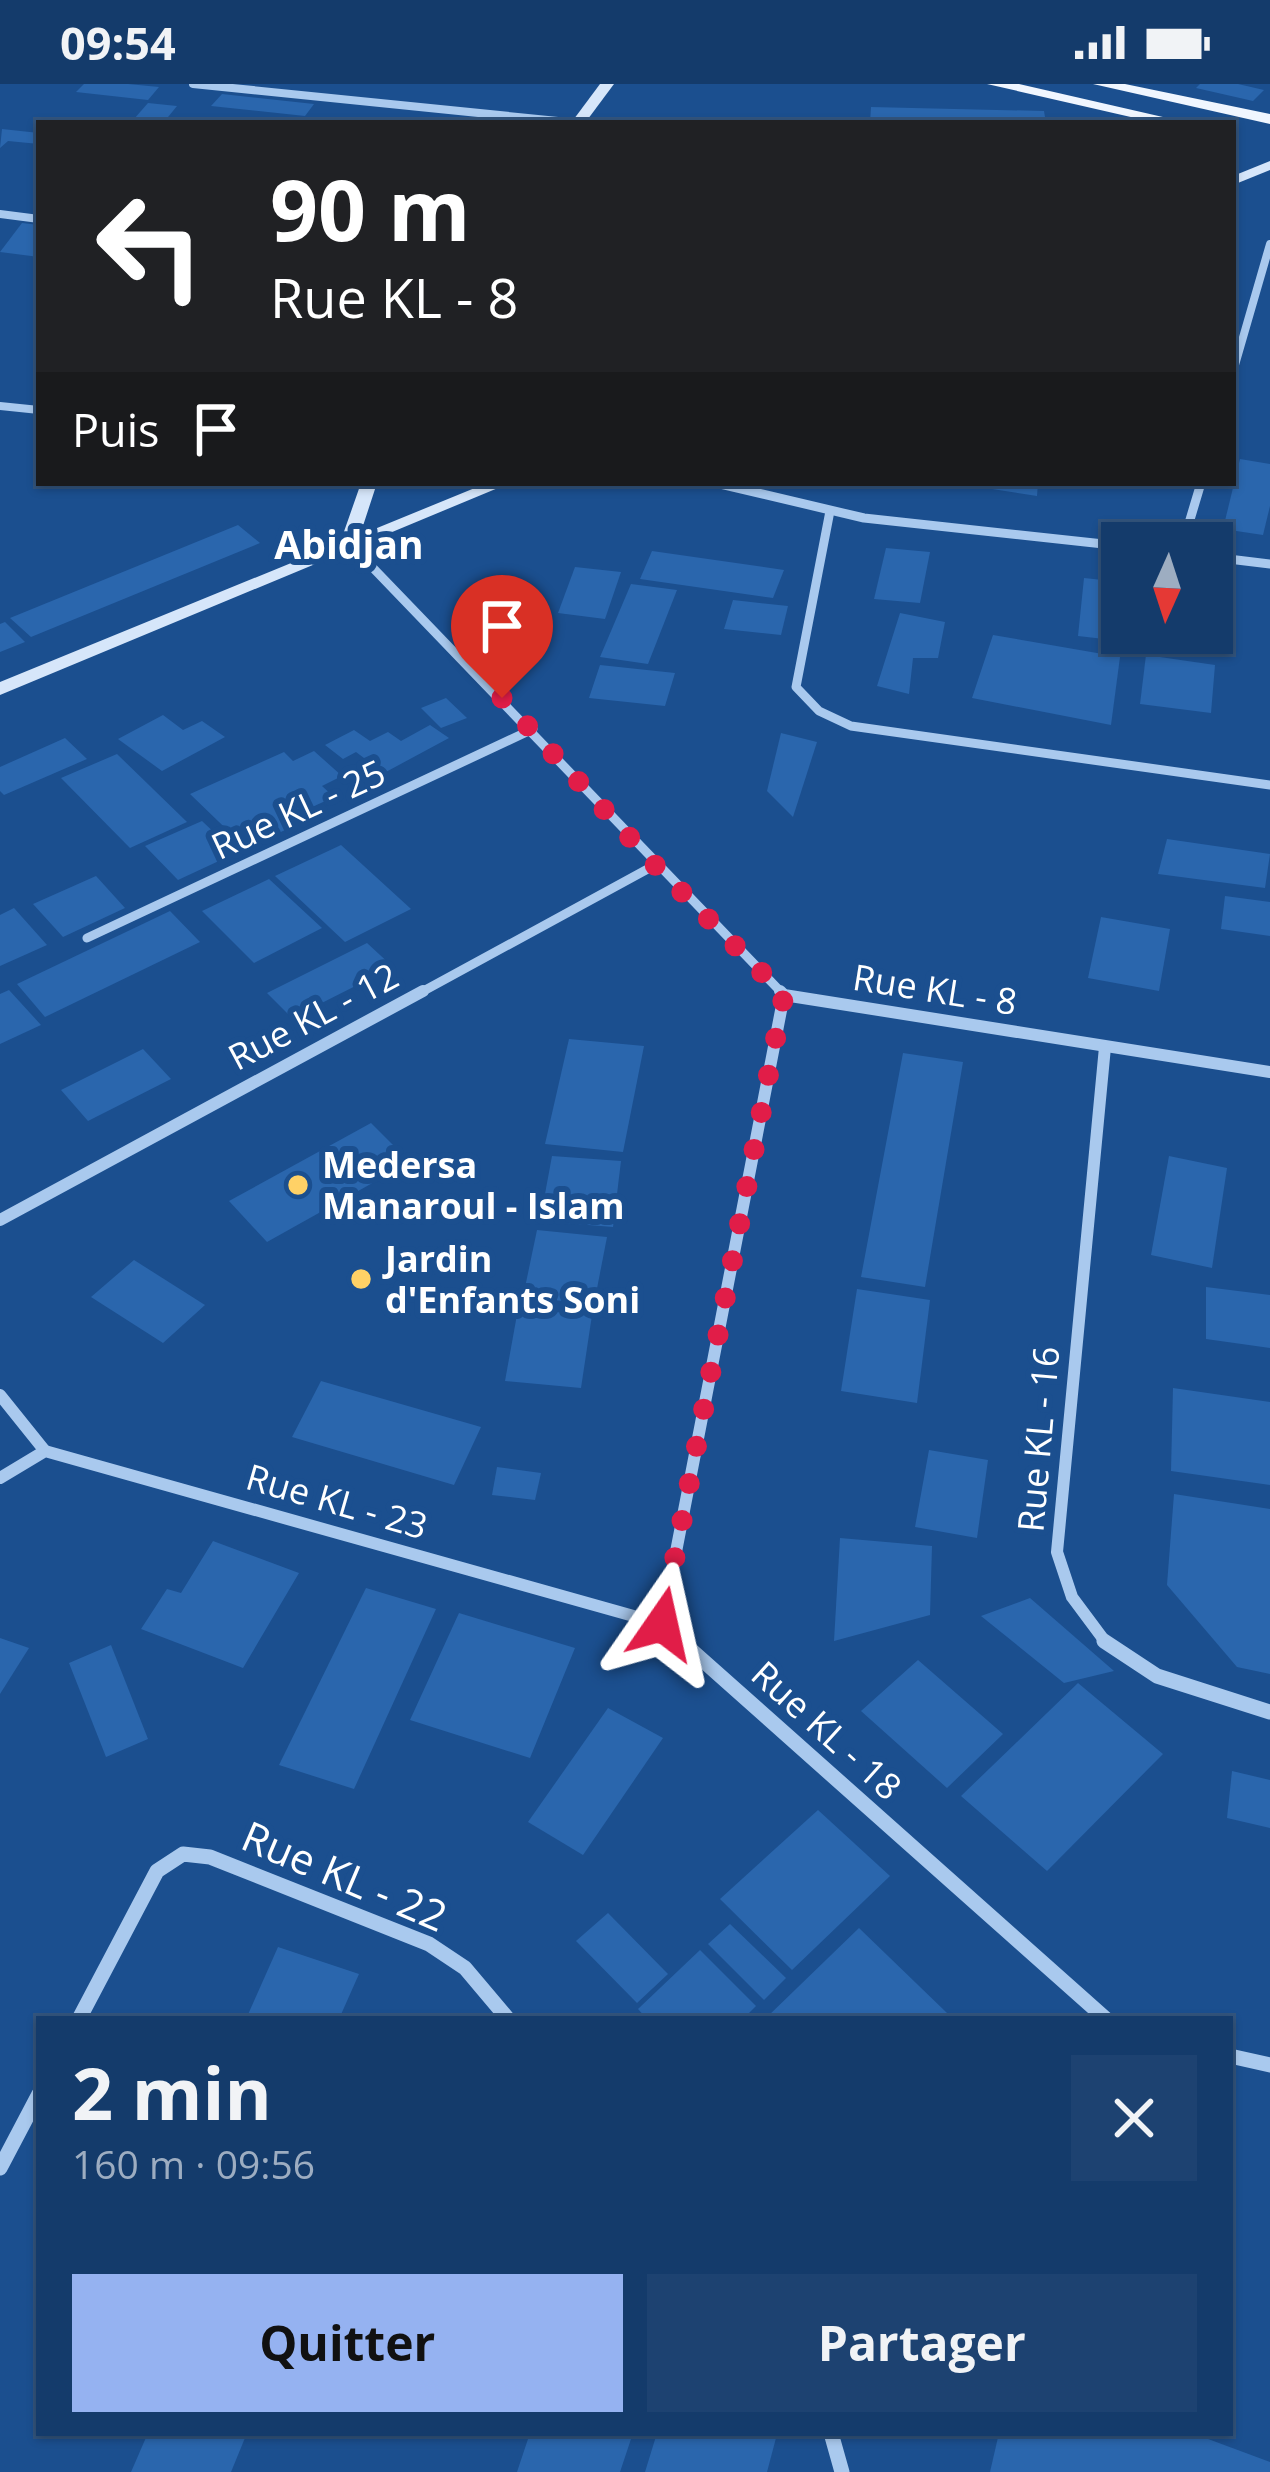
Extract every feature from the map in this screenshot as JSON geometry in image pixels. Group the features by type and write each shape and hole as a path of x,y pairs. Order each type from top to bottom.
{"main road":[{"path":"995,84 1167,120"},
{"path":"1101,84 1270,119"}],"street":[{"path":"193,84 548,120"},
{"path":"580,120 607,84"},
{"path":"1236,180 1270,166"},
{"path":"0,214 36,219"},
{"path":"1236,362 1270,244"},
{"path":"0,406 36,410"},
{"path":"349,543 368,486"},
{"path":"0,689 494,486"},
{"path":"725,486 830,512 1101,544"},
{"path":"1189,522 1200,486"},
{"path":"830,512 796,687 807,704 827,717 850,726 1270,784"},
{"path":"349,543 784,995 662,1624"},
{"path":"1233,560 1270,564"},
{"name":"Rue KL - 25","path":"87,938 532,729"},
{"name":"Rue KL - 12","path":"0,1220 655,865"},
{"name":"Rue KL - 8","path":"784,995 1270,1072"},
{"name":"Rue KL - 16","path":"1105,1047 1058,1552 1073,1601 1118,1654 1190,1694 1270,1712"},
{"path":"0,1395 45,1451 0,1478"},
{"name":"Rue KL - 23","path":"45,1451 662,1624"},
{"name":"Rue KL - 18","path":"662,1624 1103,2016"},
{"name":"Rue KL - 22","path":"81,2016 157,1871 183,1854 210,1857 429,1944 465,1968 505,2016"},
{"path":"1233,2057 1270,2066"},
{"path":"0,2168 36,2100"},
{"path":"832,2436 842,2472"}],"building":[{"path":"84,84 159,87 148,100 76,92"},
{"path":"1200,84 1264,90 1253,101 1196,88"},
{"path":"222,94 314,104 305,116 211,106"},
{"path":"148,103 177,106 166,120 134,119"},
{"path":"871,107 1044,111 1046,120 870,120"},
{"path":"2,129 36,133 36,144 8,141 0,148"},
{"path":"22,223 36,225 36,257 0,252"},
{"path":"1240,459 1270,464 1270,506 1263,535 1233,530 1233,522 1225,522"},
{"path":"993,486 1038,486 1037,496"},
{"path":"238,525 260,543 31,637 10,618"},
{"path":"886,548 930,552 920,603 874,599"},
{"path":"652,551 784,570 773,598 640,579"},
{"path":"575,567 621,572 605,619 558,613"},
{"path":"1084,578 1101,580 1101,639 1078,636"},
{"path":"631,584 677,590 648,664 600,657"},
{"path":"733,600 788,606 781,635 724,629"},
{"path":"900,613 945,622 938,658 913,658 909,694 877,686"},
{"path":"5,622 25,642 0,652 0,624"},
{"path":"993,635 1120,657 1111,725 972,698"},
{"path":"1146,655 1215,665 1211,713 1140,704"},
{"path":"600,665 675,673 665,706 589,698"},
{"path":"446,698 467,718 441,728 421,708"},
{"path":"163,715 183,730 202,721 225,737 162,771 118,739"},
{"path":"430,725 449,738 384,773 356,752 343,759 325,745 354,730 370,741 388,732 401,741"},
{"path":"781,733 817,742 793,817 767,791"},
{"path":"65,738 87,759 4,795 0,791 0,767"},
{"path":"314,751 342,776 322,786 334,797 310,808 318,815 246,848 190,794 284,752 293,761"},
{"path":"117,754 187,822 130,848 61,778"},
{"path":"202,821 236,853 178,880 145,846"},
{"path":"1167,839 1270,854 1265,888 1158,874"},
{"path":"341,845 411,909 345,942 275,876"},
{"path":"96,876 125,908 63,937 33,904"},
{"path":"269,879 322,928 254,963 202,911"},
{"path":"1225,896 1270,902 1270,936 1221,929"},
{"path":"14,908 47,945 0,966 0,915"},
{"path":"170,911 200,942 45,1017 17,984"},
{"path":"1101,917 1170,929 1159,991 1088,978"},
{"path":"367,943 393,967 292,1018 267,993"},
{"path":"9,990 41,1025 0,1044 0,994"},
{"path":"569,1039 644,1046 623,1152 545,1144"},
{"path":"143,1049 171,1079 88,1121 61,1090"},
{"path":"903,1053 963,1062 925,1287 861,1277"},
{"path":"371,1123 410,1162 267,1242 229,1201"},
{"path":"552,1156 621,1161 613,1227 540,1221"},
{"path":"1169,1156 1227,1168 1212,1268 1151,1255"},
{"path":"537,1230 607,1237 594,1304 523,1297"},
{"path":"134,1260 205,1305 163,1343 91,1297"},
{"path":"1206,1287 1270,1295 1270,1348 1206,1339"},
{"path":"857,1289 930,1300 917,1403 841,1391"},
{"path":"518,1309 592,1315 581,1388 505,1381"},
{"path":"321,1381 481,1427 454,1485 292,1437"},
{"path":"1173,1388 1270,1402 1270,1485 1171,1471"},
{"path":"929,1450 988,1460 977,1538 915,1527"},
{"path":"497,1467 541,1473 535,1500 492,1495"},
{"path":"1174,1494 1270,1509 1270,1674 1237,1667 1167,1585"},
{"path":"840,1538 932,1546 930,1615 834,1641"},
{"path":"213,1541 299,1573 243,1668 141,1629 167,1589 181,1593"},
{"path":"366,1588 436,1609 354,1789 279,1765"},
{"path":"1030,1598 1114,1671 1064,1683 981,1616"},
{"path":"459,1613 575,1648 530,1758 410,1720"},
{"path":"0,1638 29,1648 0,1694"},
{"path":"111,1645 148,1739 106,1757 69,1663"},
{"path":"918,1660 1003,1734 947,1788 861,1711"},
{"path":"1078,1683 1163,1754 1047,1871 961,1796"},
{"path":"608,1708 663,1738 583,1855 528,1822"},
{"path":"1232,1771 1270,1780 1270,1828 1227,1818"},
{"path":"818,1810 890,1876 792,1970 720,1899"},
{"path":"608,1913 668,1974 637,2003 576,1941"},
{"path":"730,1924 786,1978 764,2000 708,1944"},
{"path":"859,1928 947,2013 944,2016 768,2016"},
{"path":"278,1947 359,1974 340,2016 247,2016"},
{"path":"700,1950 756,2006 746,2016 644,2016 638,2009"},
{"path":"147,2436 246,2436 231,2472 131,2472"},
{"path":"529,2436 632,2436 620,2472 517,2472"},
{"path":"656,2436 776,2438 767,2472 645,2472"},
{"path":"998,2436 1200,2436 1270,2462 1270,2472 990,2472"}],"place":[{"name":"Medersa Manaroul - Islam","path":"298,1185"},
{"name":"Jardin d'Enfants Soni","path":"361,1279"}],"district":[{"name":"Abidjan","path":"349,543"}],"route":[{"path":"502,698 655,865 784,995 662,1624"}]}
